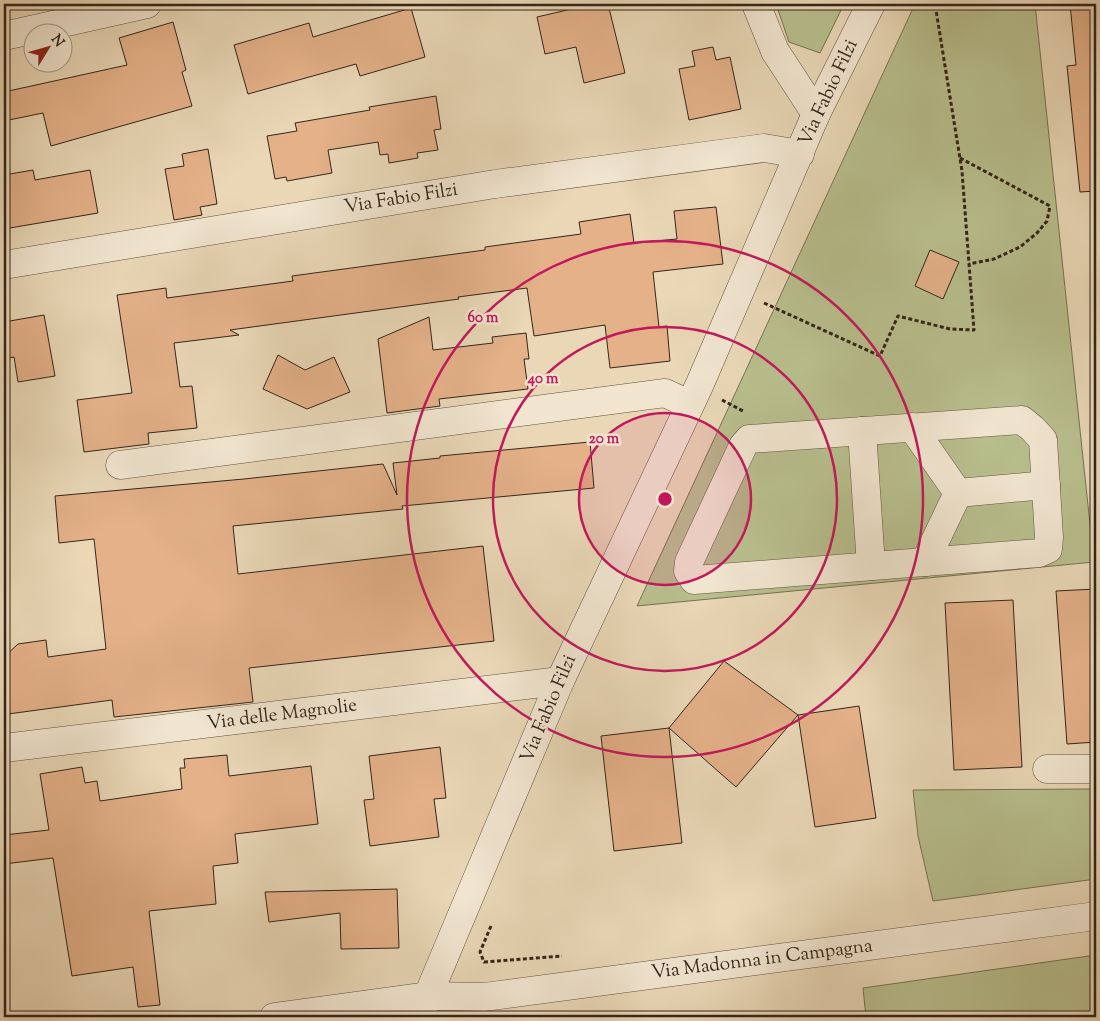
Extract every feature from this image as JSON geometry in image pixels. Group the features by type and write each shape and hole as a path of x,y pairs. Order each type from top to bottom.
{"street":[{"path":"4,36 146,4"},
{"path":"756,4 775,51 816,114"},
{"name":"Via Fabio Filzi","path":"423,1007 560,681 702,378 816,114 870,4"},
{"name":"Via Fabio Filzi","path":"4,265 495,184 764,148 800,154"},
{"path":"120,465 665,393 689,404"},
{"path":"1022,420 1033,429 1043,440 1048,548 1039,553 694,580 688,571 689,562 743,446 749,438 912,428 1022,420"},
{"path":"912,428 958,493"},
{"path":"862,431 871,566"},
{"path":"958,493 1046,484"},
{"path":"925,562 958,493"},
{"name":"Via delle Magnolie","path":"4,748 560,681"},
{"path":"1047,769 1096,769"},
{"name":"Via Madonna in Campagna","path":"274,1017 423,1007 484,997 1096,916"}],"path":[{"path":"768,294 763,303 880,356 898,316 950,328 974,330 959,158 935,4"},
{"path":"959,158 1050,206 1047,221 1037,233 1020,247 994,259 969,264"},
{"path":"491,924 480,952 484,962 567,955"}],"green space":[{"path":"776,4 844,4 820,53 789,42"},
{"path":"915,4 1035,4 1094,562 637,606"},
{"path":"1096,789 1096,879 933,901 918,836 913,790"},
{"path":"1096,955 1096,1017 866,1017 863,988"}],"building":[{"path":"593,4 608,4 625,73 584,83 576,47 545,54 537,17"},
{"path":"1070,4 1096,4 1096,191 1080,192 1067,66 1076,65"},
{"path":"411,8 425,57 360,76 356,64 248,94 234,45 309,23 313,37"},
{"path":"173,22 186,70 182,72 192,106 51,146 43,113 4,121 4,92 127,65 119,38"},
{"path":"713,47 716,60 730,57 741,109 689,120 679,69 695,66 692,51"},
{"path":"436,96 441,129 434,130 438,150 417,153 418,158 389,163 388,154 380,155 378,142 328,150 332,173 287,181 286,177 275,179 267,136 297,131 295,123 370,110 369,107"},
{"path":"208,149 217,204 200,207 202,215 174,220 165,169 184,166 182,154"},
{"path":"33,170 35,180 90,170 98,213 4,229 4,175"},
{"path":"716,207 723,264 653,272 659,327 667,326 670,361 610,368 605,325 534,336 527,288 230,330 239,335 174,343 180,387 192,386 197,428 148,433 149,444 84,452 77,400 132,393 117,295 166,288 167,298 293,281 292,276 485,250 485,247 581,234 579,222 630,214 634,243 677,239 674,211"},
{"path":"930,250 959,262 943,299 915,286"},
{"path":"44,315 55,376 18,382 14,357 4,359 4,322"},
{"path":"429,317 433,350 493,343 492,337 526,333 529,359 524,359 528,389 439,399 440,406 387,413 378,339"},
{"path":"278,355 305,370 334,357 350,392 307,409 263,389"},
{"path":"590,442 594,488 402,506 403,509 233,526 238,574 483,546 494,641 249,668 253,702 114,717 112,700 8,714 4,683 4,657 18,644 46,640 48,657 106,649 94,539 59,543 55,496 383,464 397,495 393,463 440,458 440,456"},
{"path":"1096,589 1096,742 1067,744 1056,591"},
{"path":"1013,600 1022,767 954,770 945,603"},
{"path":"724,661 798,715 736,787 669,728"},
{"path":"859,706 876,818 815,827 798,715"},
{"path":"669,728 682,843 614,851 601,736"},
{"path":"440,747 446,798 434,799 439,837 370,846 364,800 374,799 369,756"},
{"path":"227,755 229,776 311,766 318,824 235,834 238,863 213,866 216,904 149,911 160,1005 138,1007 133,967 72,976 53,858 4,864 4,835 49,830 40,774 82,767 85,783 97,781 100,801 182,789 180,768 185,768 184,759"},
{"path":"397,889 399,948 341,949 340,913 269,922 265,892"}]}
